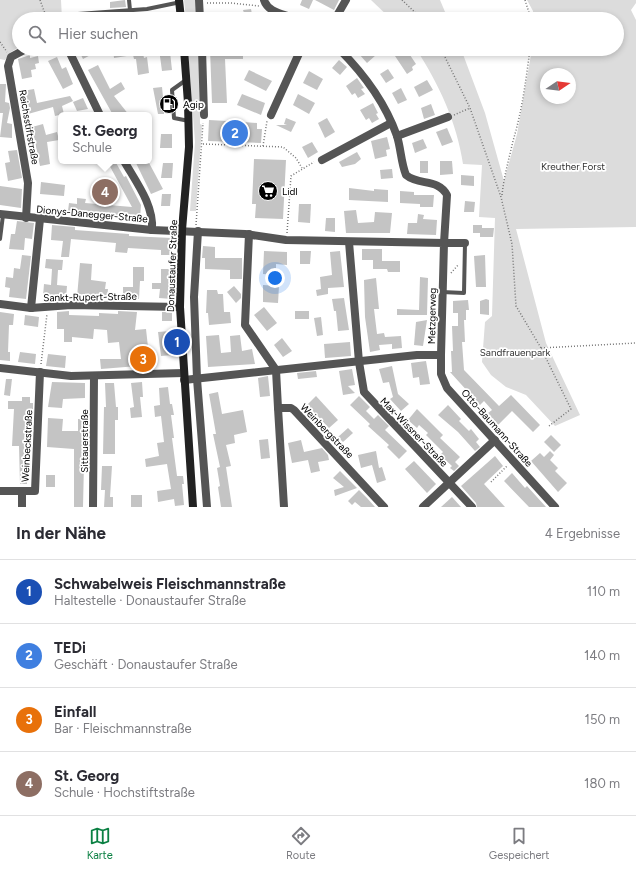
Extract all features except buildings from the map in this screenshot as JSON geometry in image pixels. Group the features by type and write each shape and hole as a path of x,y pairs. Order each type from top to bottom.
{"main road":[{"path":"178,2 180,12"},
{"name":"Donaustaufer Straße","path":"184,56 189,121 187,174 182,230 180,307 193,507"}],"street":[{"path":"339,12 346,0"},
{"path":"199,1 200,12"},
{"path":"265,3 270,10 276,12"},
{"path":"71,56 99,112"},
{"path":"202,56 204,115"},
{"path":"271,115 298,56"},
{"name":"Metzgerweg","path":"0,368 94,376 184,377 197,379 417,356 441,355 442,292 447,195 444,189 438,184 417,182 406,175 397,136 391,122 363,74 346,56"},
{"name":"Reichsstiftstraße","path":"10,57 8,66 28,183 26,218"},
{"path":"397,136 448,117"},
{"path":"322,160 391,122"},
{"path":"126,164 151,210 153,219 152,230"},
{"name":"Dionys-Danegger-Straße","path":"2,214 26,218 152,230 182,230"},
{"path":"31,308 40,219"},
{"path":"182,230 249,234 286,240 465,243"},
{"path":"197,231 194,297 197,379 207,507"},
{"path":"249,234 245,325 276,370 284,507"},
{"path":"349,242 359,362"},
{"name":"Sankt-Rupert-Straße","path":"0,304 31,308 71,305 180,307"},
{"name":"Otto-Baumann-Straße","path":"441,355 441,374 446,388 555,507"},
{"name":"Max-Wissner-Straße","path":"359,362 362,387 367,397 472,507"},
{"name":"Weinbeckstraße","path":"22,507 22,491 35,491 40,372"},
{"name":"Sittauerstraße","path":"93,507 94,376"},
{"name":"Weinbergstraße","path":"278,408 291,408 294,410 384,507"},
{"path":"423,507 495,440"},
{"path":"0,491 22,491"}],"lane":[{"path":"129,0 130,10"},
{"path":"97,12 147,9 178,2"},
{"path":"186,80 172,90 174,118 189,121"},
{"path":"0,239 2,214"},
{"path":"442,292 464,293 465,243"}],"path":[{"path":"40,0 44,12"},
{"path":"402,0 415,12"},
{"path":"525,0 529,12"},
{"path":"199,1 259,6 265,3"},
{"path":"0,42 10,57"},
{"path":"444,56 470,108 501,197 512,244 516,306 541,348 571,409 549,426"},
{"path":"501,197 507,160 514,140 524,90 529,56"},
{"path":"448,117 470,108"},
{"path":"197,231 204,115"},
{"path":"263,146 265,125 271,115"},
{"path":"202,144 283,147 296,158 302,168"},
{"path":"286,240 291,176 302,168 316,161 322,160"},
{"path":"451,274 465,256"},
{"path":"40,372 48,306"},
{"path":"541,348 636,343"},
{"path":"491,482 513,460"}],"green space":[{"path":"0,0 61,0 62,12 12,12 12,51 5,60 0,59"},
{"path":"184,0 195,0 198,12 185,12"},
{"path":"371,0 440,0 445,12 384,12"},
{"path":"527,0 636,0 636,3 631,10 636,20 636,227 516,229 546,343 580,415 555,426 526,395 506,387 491,375 482,362 485,322 492,316 495,218 479,217 482,165 463,164 452,119 432,76 420,56 464,56 485,113 504,181 517,134 531,56 624,56 624,12 533,12"},
{"path":"189,56 199,56 200,124 202,125 196,211 190,211 195,142"}],"place":[{"name":"Agip","path":"169,104"},
{"name":"TEDi","path":"235,133"},
{"name":"Lidl","path":"268,191"},
{"name":"St. Georg","path":"105,192"},
{"name":"Schwabelweis Fleischmannstraße","path":"177,342"},
{"name":"Einfall","path":"143,359"}],"park label":[{"name":"Kreuther Forst","path":"573,166"},
{"name":"Sandfrauenpark","path":"515,352"}]}
